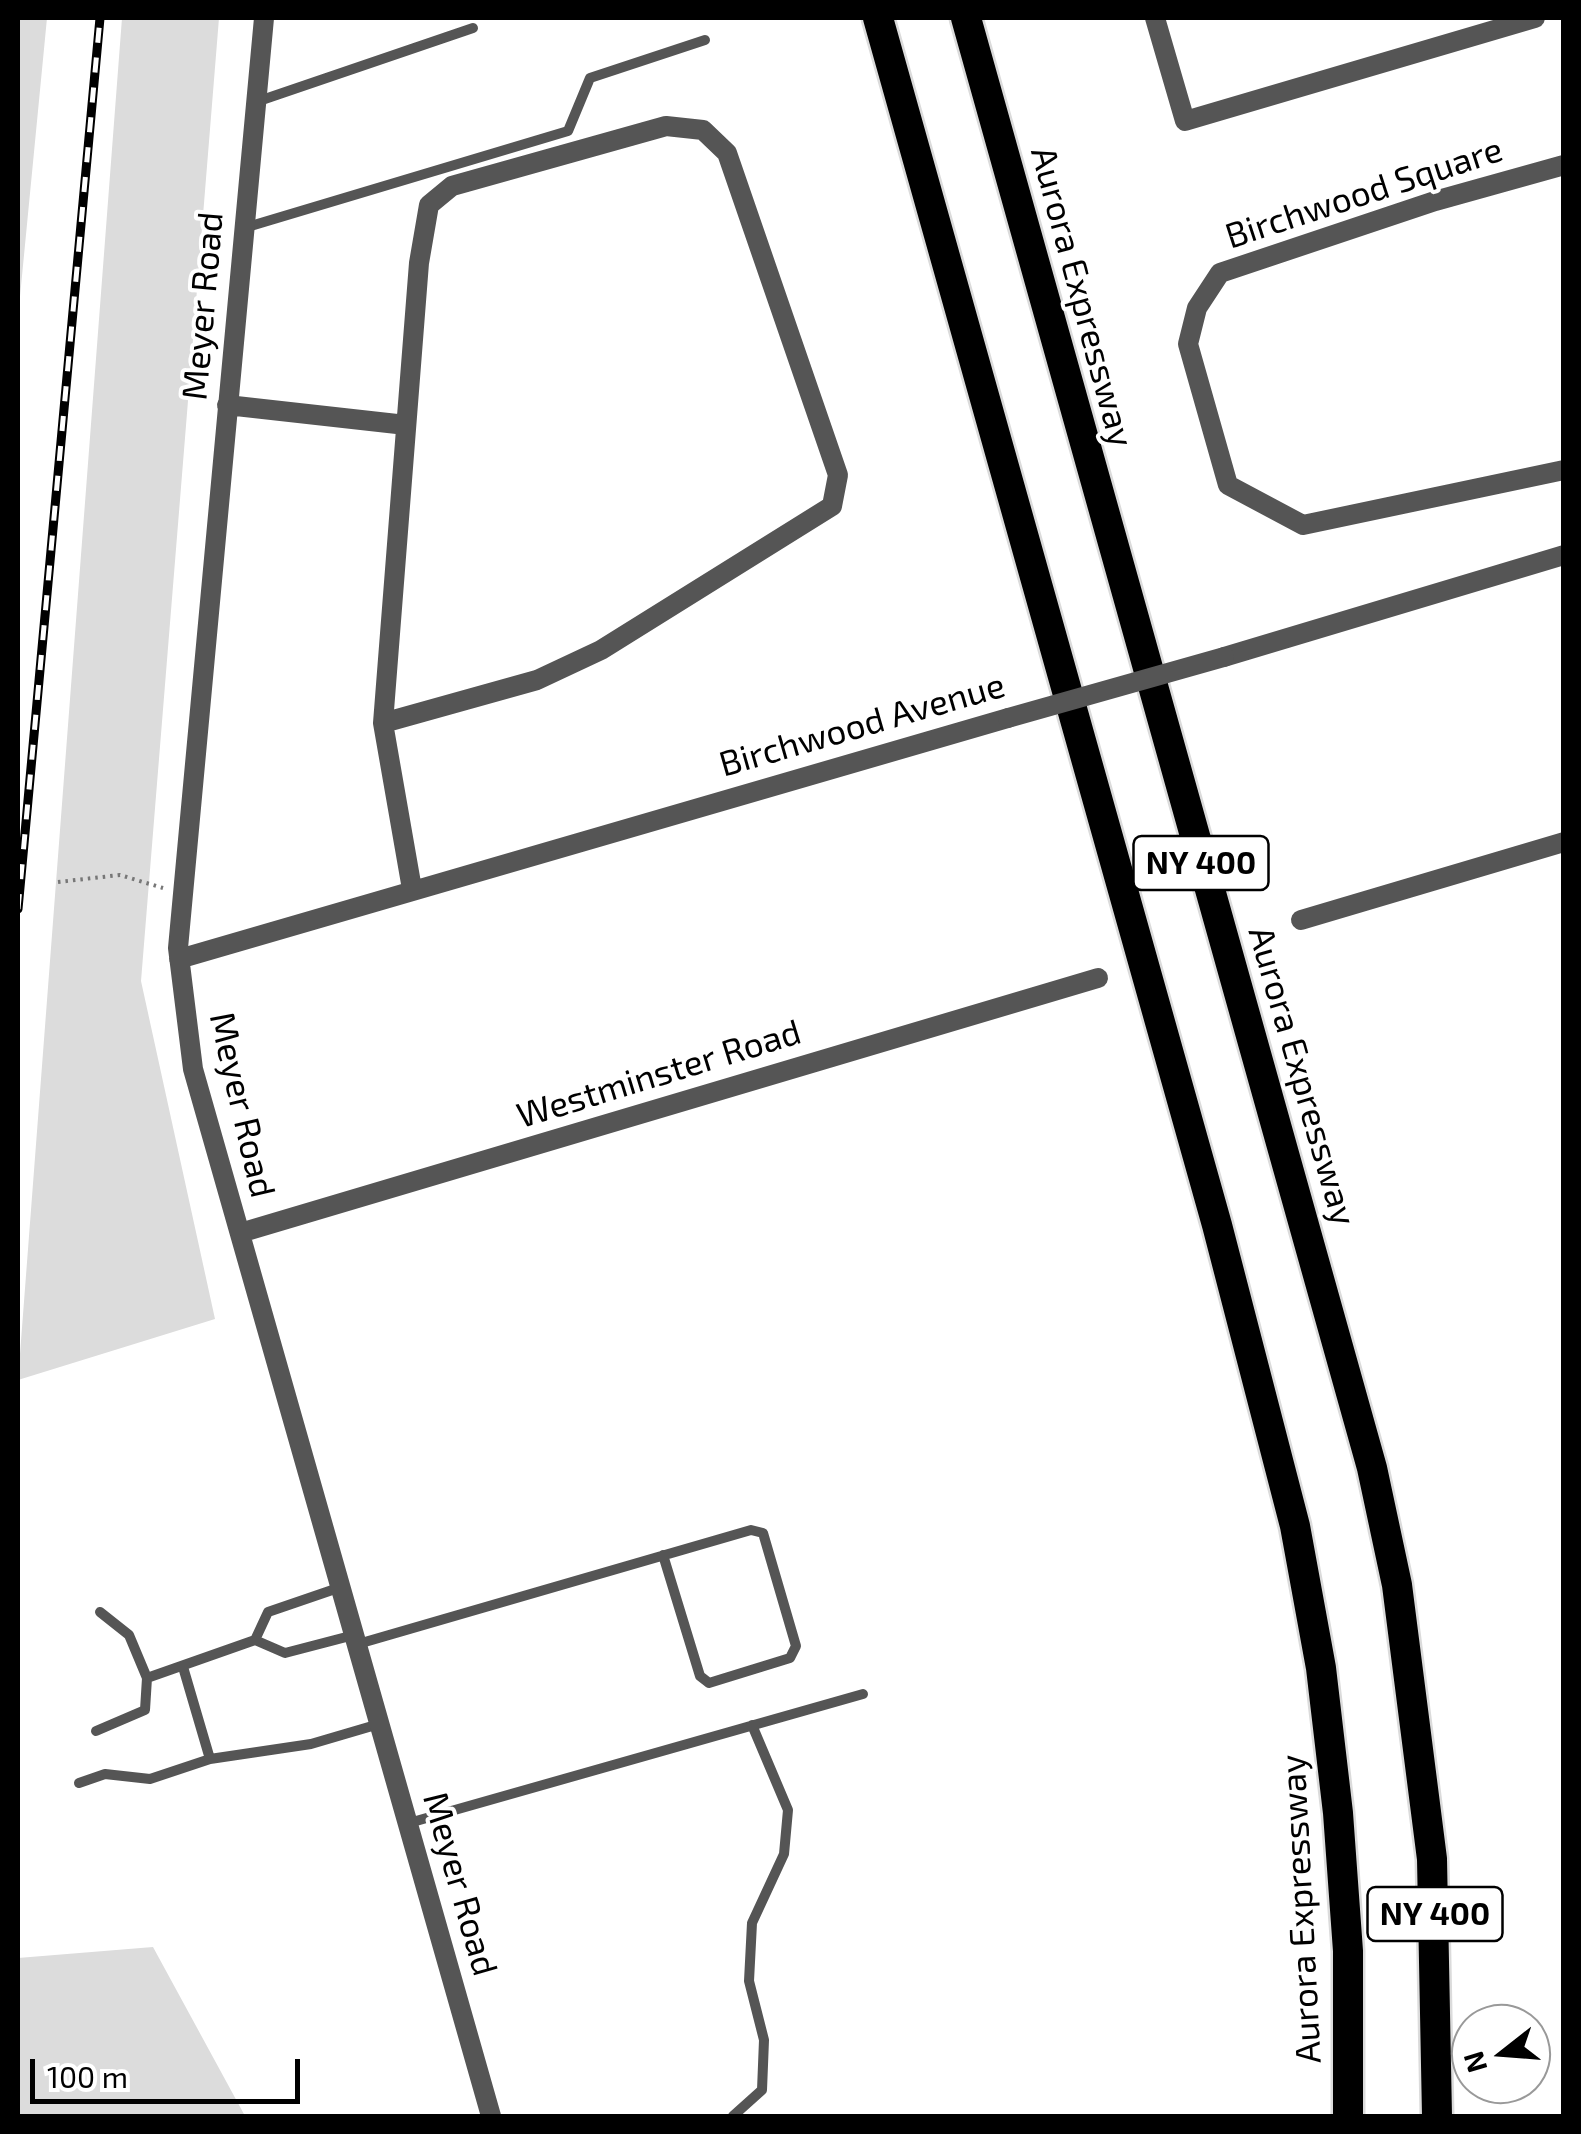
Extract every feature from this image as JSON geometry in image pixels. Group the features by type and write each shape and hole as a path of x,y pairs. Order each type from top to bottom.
{"highway":[{"path":"863,18 906,110"},
{"name":"Aurora Expressway","path":"878,18 1217,1224 1294,1526 1321,1668 1338,1813 1348,1952 1348,2116"},
{"name":"Aurora Expressway","path":"966,18 1372,1468 1396,1586 1432,1859 1438,2116"}],"street":[{"name":"Meyer Road","path":"264,18 226,405 179,959 193,1069 491,2116"},
{"path":"1154,18 1185,121 1535,18"},
{"path":"384,724 538,680 601,650 832,506 838,475 728,153 703,130 666,126 452,186 429,205 419,264 384,724 412,889"},
{"name":"Birchwood Square","path":"1564,165 1435,201 1220,273 1196,308 1188,344 1228,485 1302,526 1564,470"},
{"path":"226,405 406,425"},
{"name":"Birchwood Avenue","path":"179,959 1564,555"},
{"path":"1302,920 1564,842"},
{"name":"Westminster Road","path":"240,1233 1098,978"}],"lane":[{"path":"255,102 423,49 474,28"},
{"path":"243,228 568,131 590,78 705,40"},
{"path":"148,1678 255,1640 285,1653 357,1639 751,1530 763,1532 796,1646 790,1658 709,1683 700,1676 663,1555"},
{"path":"255,1640 268,1612 342,1586"},
{"path":"96,1731 145,1710 148,1678 129,1636 100,1612"},
{"path":"183,1667 210,1759"},
{"path":"409,1823 863,1694"},
{"path":"79,1782 105,1774 150,1779 210,1759 311,1744 380,1724"},
{"path":"732,2116 762,2090 764,2040 749,1981 752,1923 784,1854 788,1810 752,1725"}],"path":[{"path":"58,882 120,876 182,894"}],"shaded area":[{"path":"18,18 47,18 18,317"},
{"path":"122,18 219,18 141,981 215,1319 18,1380"},
{"path":"153,1947 245,2116 18,2116 18,1958"}],"railway":[{"path":"18,909 100,18"}]}
